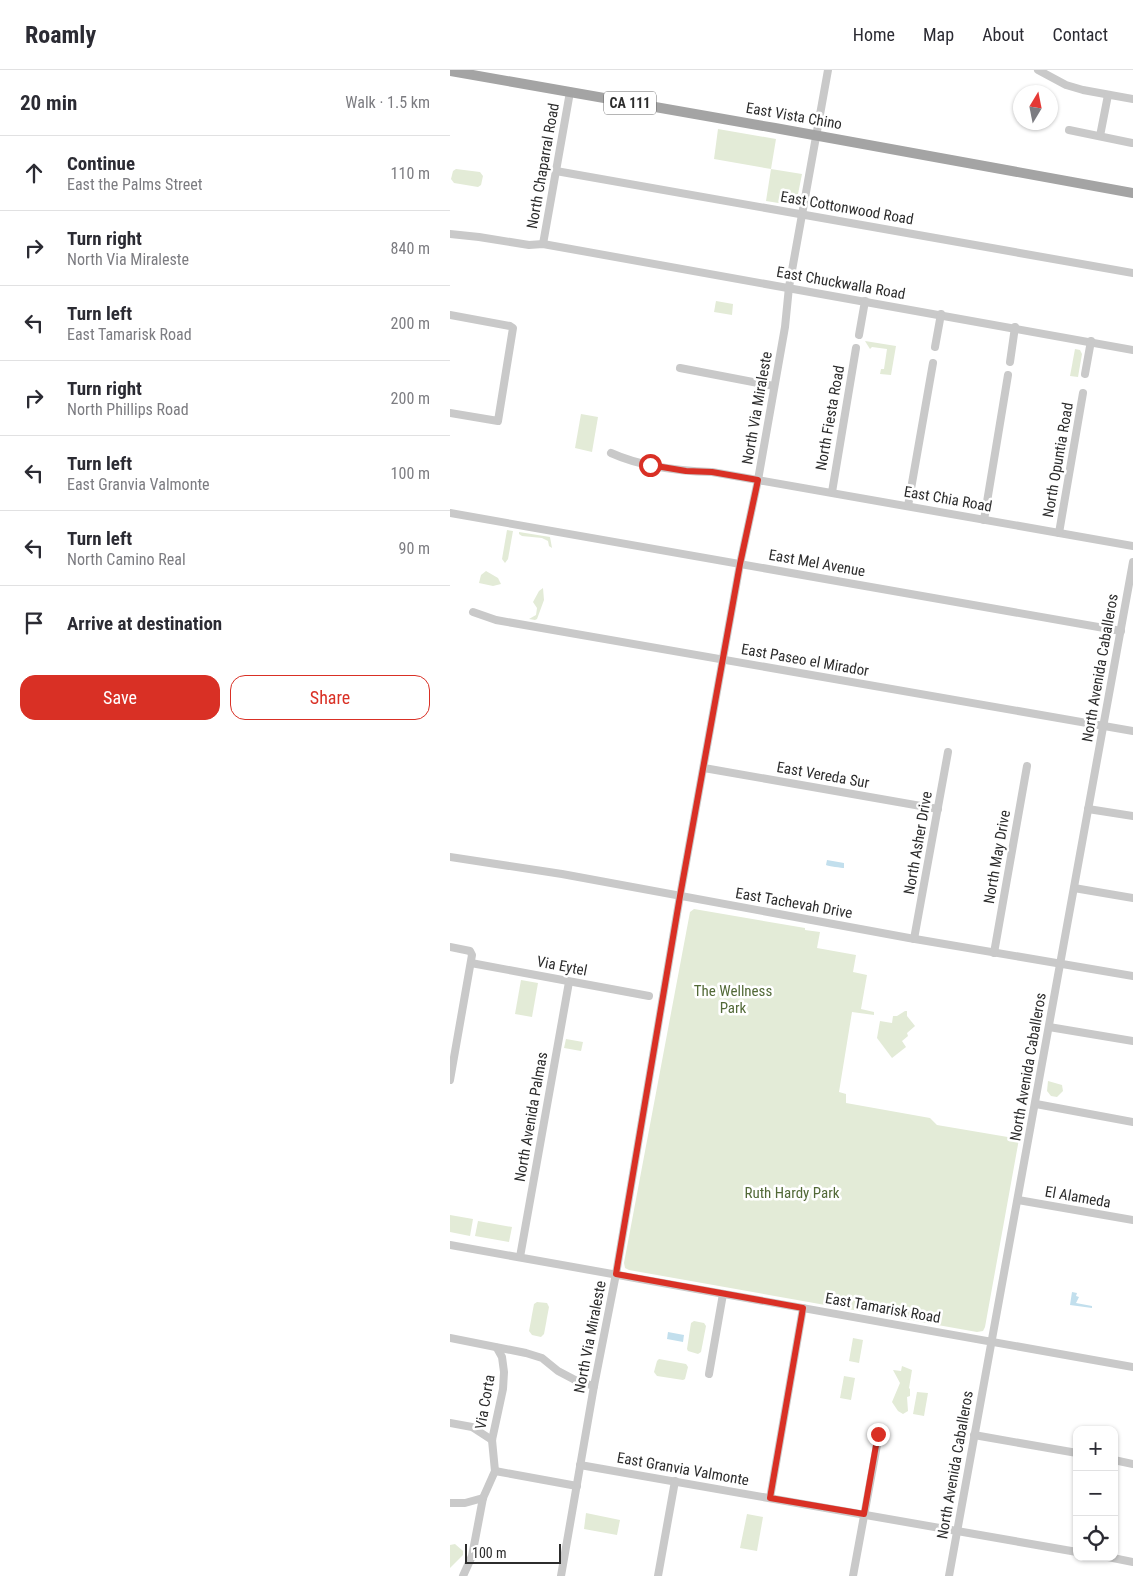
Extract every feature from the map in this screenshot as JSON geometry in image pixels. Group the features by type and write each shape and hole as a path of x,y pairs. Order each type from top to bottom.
{"main road":[{"name":"East Vista Chino","path":"450,71 817,135 1133,193"}],"street":[{"name":"North Via Miraleste","path":"561,1576 594,1386 616,1274 680,896 740,564 758,480 785,327 789,287 828,70"},
{"path":"1038,70 1066,85 1084,91 1133,99"},
{"name":"North Chaparral Road","path":"543,244 570,92"},
{"path":"1100,136 1108,95"},
{"path":"1069,130 1132,143"},
{"name":"East Cottonwood Road","path":"556,171 1133,273"},
{"name":"East Chuckwalla Road","path":"450,234 532,246 543,244 1015,327 1133,350"},
{"path":"859,335 865,301"},
{"path":"935,347 941,314"},
{"path":"450,316 513,328 498,421 450,413"},
{"path":"1010,362 1015,327"},
{"path":"1085,374 1091,341"},
{"name":"North Fiesta Road","path":"832,492 856,348"},
{"path":"908,506 932,363"},
{"path":"680,368 774,386"},
{"path":"984,520 1008,376"},
{"name":"North Opuntia Road","path":"1059,533 1083,393"},
{"name":"East Chia Road","path":"611,453 628,460 686,471 712,472 832,492 1133,546"},
{"name":"East Mel Avenue","path":"450,513 1121,630"},
{"name":"North Avenida Caballeros","path":"949,1576 1133,562"},
{"name":"East Paseo el Mirador","path":"473,612 496,620 1133,731"},
{"name":"North Asher Drive","path":"914,939 948,752"},
{"name":"North May Drive","path":"994,953 1027,766"},
{"name":"East Vereda Sur","path":"704,768 938,809"},
{"path":"1088,809 1133,816"},
{"name":"East Tachevah Drive","path":"450,857 517,866 914,939 1133,976"},
{"path":"1074,888 1133,898"},
{"path":"450,946 470,951 472,956 450,1080"},
{"name":"Via Eytel","path":"471,963 649,996"},
{"name":"North Avenida Palmas","path":"520,1257 569,982"},
{"path":"1049,1027 1133,1041"},
{"path":"1036,1104 1133,1122"},
{"name":"El Alameda","path":"1018,1200 1133,1220"},
{"name":"East Tamarisk Road","path":"450,1245 1133,1367"},
{"path":"709,1374 723,1294"},
{"path":"770,1498 803,1308"},
{"path":"450,1338 542,1358 558,1371 577,1381 594,1386"},
{"name":"Via Corta","path":"463,1576 472,1556 483,1498 495,1471 492,1440 503,1389 504,1372 502,1357 497,1348"},
{"path":"450,1423 472,1427 492,1440"},
{"path":"853,1576 878,1434"},
{"path":"974,1435 1073,1452"},
{"path":"1118,1461 1133,1464"},
{"name":"East Granvia Valmonte","path":"580,1465 1073,1551"},
{"path":"495,1471 578,1486"},
{"path":"658,1576 675,1481"},
{"path":"450,1503 465,1503 483,1498"},
{"path":"1118,1559 1133,1562"}],"green space":[{"path":"718,129 776,139 771,169 714,159"},
{"path":"456,169 480,172 483,176 481,185 478,187 454,183 451,179 453,171"},
{"path":"771,169 802,174 796,204 766,201"},
{"path":"716,301 733,304 732,315 714,312"},
{"path":"865,341 896,346 891,375 880,374 881,369 884,369 887,349 872,347 870,349"},
{"path":"1075,349 1080,350 1082,354 1078,377 1070,376"},
{"path":"581,414 598,417 592,452 575,448"},
{"path":"507,530 513,531 508,559 505,563 502,559"},
{"path":"519,532 550,537 552,548 549,546 548,541 542,538 522,536"},
{"path":"486,571 498,578 501,584 493,586 479,583 481,575"},
{"path":"543,588 544,600 537,619 529,619 536,615 537,608 533,602 539,591"},
{"name":"Ruth Hardy Park","path":"694,909 820,932 817,948 856,955 853,972 867,975 861,1009 874,1012 874,1015 852,1012 839,1092 846,1094 846,1103 930,1118 937,1125 1019,1139 983,1331 977,1332 625,1268 624,1263 690,912"},
{"path":"521,980 538,983 532,1017 515,1014"},
{"path":"907,1011 907,1016 915,1026 902,1041 906,1047 892,1058 877,1038 880,1021 892,1023 893,1016 897,1016"},
{"path":"566,1039 583,1042 581,1051 564,1048"},
{"path":"1048,1081 1062,1085 1063,1091 1057,1097 1051,1096 1047,1091"},
{"path":"450,1215 473,1219 470,1236 450,1232"},
{"path":"478,1221 512,1227 509,1242 475,1236"},
{"path":"537,1302 547,1303 549,1307 544,1334 541,1337 532,1335 529,1331 534,1304"},
{"path":"694,1321 704,1323 706,1326 701,1352 698,1354 687,1349 691,1323"},
{"path":"853,1338 863,1340 859,1363 849,1361"},
{"path":"659,1359 686,1364 688,1367 685,1379 657,1376 654,1372"},
{"path":"902,1366 912,1370 909,1388 910,1396 907,1397 908,1411 903,1414 898,1411 892,1402 900,1383 893,1370 901,1371"},
{"path":"844,1376 855,1378 851,1400 840,1398"},
{"path":"917,1392 928,1393 924,1416 913,1414"},
{"path":"586,1513 620,1520 617,1535 584,1529"},
{"path":"747,1514 763,1517 757,1551 740,1548"},
{"path":"455,1544 463,1551 463,1555 450,1568 450,1545"}],"water":[{"path":"827,860 844,863 844,868 826,865"},
{"path":"1072,1292 1077,1293 1076,1296 1079,1297 1076,1303 1092,1306 1092,1308 1070,1305"},
{"path":"668,1332 684,1335 683,1342 667,1339"}],"route":[{"path":"650,465 686,471 712,472 758,480 740,564 680,896 616,1274 803,1308 770,1498 864,1514 878,1434"}],"park label":[{"name":"The Wellness Park","path":"733,1000"}]}
